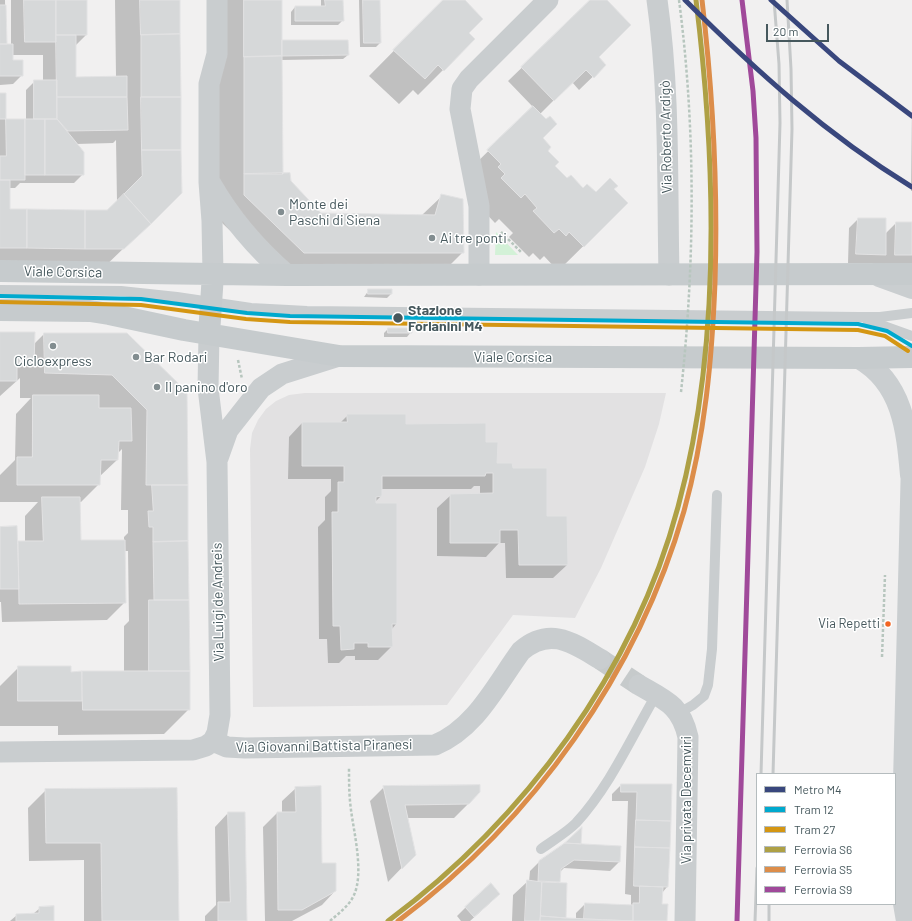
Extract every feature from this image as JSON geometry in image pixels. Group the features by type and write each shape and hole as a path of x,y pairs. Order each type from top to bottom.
{"main road":[{"name":"Viale Corsica","path":"0,271 287,275"},
{"path":"209,334 213,274"},
{"path":"866,274 912,288"},
{"path":"287,275 912,274"},
{"path":"0,310 90,311 209,334 339,356"},
{"name":"Viale Corsica","path":"339,356 912,357"},
{"path":"859,358 883,376 896,400 907,431 911,469 902,862 902,892 908,921"}],"street":[{"path":"213,274 212,221 209,182 209,84 217,54 217,0"},
{"path":"479,275 479,206 460,109 462,89 469,79 548,0"},
{"name":"Via Roberto Ardigò","path":"657,0 662,38 668,125 669,275"},
{"path":"209,182 224,206 240,227 272,262 287,275"},
{"path":"209,334 208,388 217,462"},
{"name":"Viale Corsica","path":"217,462 228,430 261,388 282,374 339,356"},
{"name":"Via Luigi de Andreis","path":"213,741 217,733 220,715 217,462"},
{"name":"Via Giovanni Battista Piranesi","path":"213,741 227,747 241,748 435,745 447,740 471,721 521,650 529,643 552,637 565,640 600,659"},
{"name":"Via privata Decemviri","path":"647,690 670,704 685,722 688,744 685,921"},
{"path":"0,752 193,750 206,746 213,741"}],"lane":[{"name":"Viale Corsica","path":"0,290 140,293 251,308 293,310 860,317"},
{"path":"860,317 880,317 912,313"},
{"path":"860,317 912,336"},
{"path":"679,713 693,705 704,696 708,685 712,649 717,495"},
{"name":"Via privata Decemviri","path":"541,849 574,824 605,784 647,690"}],"path":[{"path":"679,0 686,68 692,195 689,304 681,392"},
{"path":"499,230 527,258"},
{"path":"882,657 884,575"},
{"path":"330,921 349,904 355,893 358,880 357,849 349,785 349,746"}],"shaded area":[{"path":"305,393 666,393 659,424 645,467 601,568 575,618 513,615 447,705 253,707 250,449 252,433 258,420 266,409 276,401 289,395"}],"green space":[{"path":"496,232 518,255 495,255"}],"building":[{"path":"24,0 56,0 56,42 25,42"},
{"path":"56,0 87,0 87,35 56,35"},
{"path":"140,0 180,0 180,34 141,35"},
{"path":"244,0 282,0 282,56 244,57"},
{"path":"325,0 343,0 344,21 295,21 295,6 325,6"},
{"path":"363,0 380,0 381,43 364,43"},
{"path":"443,0 465,0 483,19 469,33 475,39 444,71 438,65 425,79 393,50"},
{"path":"590,0 607,0 631,25 599,57 606,65 594,78 586,70 554,101 521,67"},
{"path":"0,5 6,5 7,44 0,44"},
{"path":"180,34 181,97 141,97 141,35"},
{"path":"56,35 76,35 76,77 127,76 127,97 57,97"},
{"path":"282,40 348,40 349,55 282,56"},
{"path":"0,44 13,44 13,60 23,60 23,76 0,76"},
{"path":"282,56 283,174 244,174 244,57"},
{"path":"34,80 57,80 57,119 34,119"},
{"path":"0,93 6,93 6,119 0,119"},
{"path":"57,97 127,97 128,130 68,131 57,119"},
{"path":"141,97 181,97 181,150 142,150"},
{"path":"533,106 546,119 550,116 557,124 543,138 551,147 548,151 559,162 555,166 567,178 571,175 583,188 587,184 596,192 610,178 618,186 614,189 628,203 584,247 569,232 566,236 559,229 554,233 533,211 537,208 525,194 521,198 501,178 505,174 498,167 501,164 487,150"},
{"path":"6,119 25,119 25,180 0,180 0,156 6,156"},
{"path":"25,119 45,119 45,175 25,175"},
{"path":"45,119 57,119 84,152 84,175 45,175"},
{"path":"142,150 181,150 182,193 151,224 124,194 142,176"},
{"path":"290,173 291,181 321,213 435,215 441,194 463,199 464,253 304,253 244,195 244,174"},
{"path":"0,180 10,180 10,209 27,209 27,248 0,248"},
{"path":"124,194 151,224 124,249 85,249 85,210 107,210"},
{"path":"27,209 85,210 85,249 27,248"},
{"path":"858,218 886,218 886,255 856,254"},
{"path":"896,222 912,222 912,255 895,255"},
{"path":"368,289 392,289 392,294 368,294"},
{"path":"388,328 412,328 412,333 388,333"},
{"path":"0,332 35,332 34,365 17,364 17,381 0,381"},
{"path":"44,333 127,333 187,392 188,485 146,485 147,410 112,375 45,373"},
{"path":"33,395 99,395 99,408 131,408 132,441 119,441 118,460 101,460 100,485 17,485 17,457 32,457"},
{"path":"347,414 406,414 406,424 486,423 486,442 498,442 497,463 512,463 513,468 547,468 547,516 567,516 568,565 519,565 518,530 500,530 500,543 450,543 450,494 493,493 493,473 486,473 485,476 382,476 382,496 376,497 376,503 397,503 397,624 392,624 393,647 368,647 368,643 354,643 354,649 341,650 340,626 333,626 332,512 338,512 338,482 344,482 344,466 302,466 302,422 347,422"},
{"path":"152,485 188,485 188,541 153,542 153,527 149,527 148,511 153,511"},
{"path":"42,497 80,497 81,540 125,540 126,603 19,604 18,541 43,541"},
{"path":"17,526 19,589 0,589 0,527"},
{"path":"188,541 189,600 154,600 153,542"},
{"path":"149,600 189,600 190,671 149,671"},
{"path":"18,666 71,666 71,672 82,671 82,701 18,701"},
{"path":"82,671 190,671 190,710 83,710"},
{"path":"621,784 672,784 671,821 636,820 637,792 621,792"},
{"path":"480,785 480,792 469,804 405,805 416,855 402,869 383,786"},
{"path":"321,786 322,863 336,863 336,891 302,910 278,910 277,812 296,812 295,787"},
{"path":"177,788 179,921 102,921 101,843 46,843 45,789"},
{"path":"228,812 245,812 247,921 218,921 218,902 230,902"},
{"path":"636,820 671,821 670,848 635,847"},
{"path":"582,827 581,844 565,843"},
{"path":"565,843 621,846 620,862 574,860 561,869 560,882 538,881 539,861"},
{"path":"635,847 670,848 668,887 634,886"},
{"path":"527,880 542,882 540,921 525,921"},
{"path":"542,882 567,883 566,918 541,916"},
{"path":"491,883 500,894 474,917 465,907"},
{"path":"640,886 663,887 662,904 668,904 667,921 633,921 633,903 639,903"},
{"path":"585,903 633,905 633,921 584,919"},
{"path":"54,906 54,921 16,921 16,914 39,913 39,907"},
{"path":"541,916 566,918 633,921 540,921"}],"tunnel":[{"path":"600,659 639,685"}],"railway":[{"path":"761,773 780,123 779,64 774,0"},
{"path":"773,773 792,129 791,69 787,0"},
{"path":"755,921 756,894"},
{"path":"769,905 769,921"}],"metro line":[{"name":"M4","path":"685,0 711,26 793,100 851,146 912,187"},
{"name":"M4","path":"771,0 839,61 912,116"}],"tram line":[{"name":"12","path":"0,296 141,299 247,313 290,316 858,324 887,331 912,346"},
{"name":"27","path":"0,302 141,305 246,319 290,322 858,330 885,336 908,351"}],"rail line":[{"name":"S6","path":"388,921 438,881 484,837 528,789 568,738 603,684 633,627 658,568 678,507 692,446 702,384 708,320 711,255 708,125 696,0"},
{"name":"S5","path":"398,921 447,881 493,837 536,790 574,739 609,685 639,629 664,571 684,511 697,454 706,397 712,340 715,282 716,212 714,141 702,0"},
{"name":"S9","path":"737,921 757,252 756,138 753,91 742,0"}],"place":[{"name":"Monte dei Paschi di Siena","path":"281,212"},
{"name":"Ai tre ponti","path":"432,238"},
{"name":"Stazione Forlanini M4","path":"398,318"},
{"name":"Cicloexpress","path":"53,346"},
{"name":"Bar Rodari","path":"136,357"},
{"name":"Il panino d'oro","path":"157,387"},
{"name":"Via Repetti","path":"888,624"}]}
